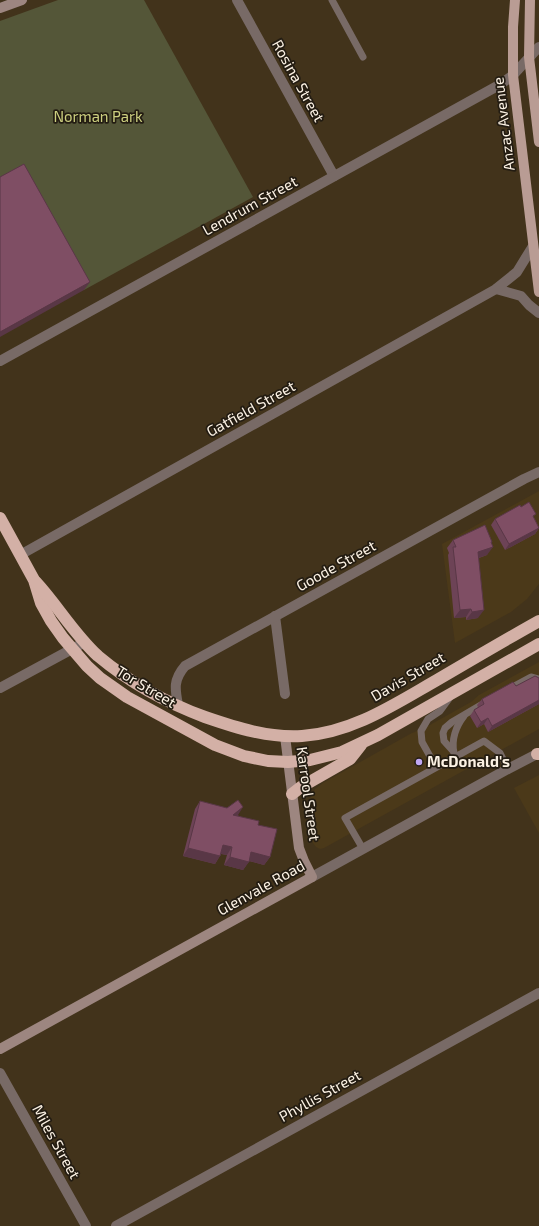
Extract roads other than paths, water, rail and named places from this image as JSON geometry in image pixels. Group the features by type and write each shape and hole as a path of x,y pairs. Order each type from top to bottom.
{"highway":[{"name":"Tor Street","path":"0,518 34,580 41,603 51,621 72,649 100,678 127,697 215,745 244,756 268,761 288,762"},
{"name":"Tor Street","path":"34,580 50,597 70,626 85,642 103,659 131,680 198,714 242,729 285,736"},
{"name":"Davis Street","path":"285,736 320,734 355,724 383,711 539,621"},
{"path":"288,762 322,758 362,744 539,644"},
{"path":"292,794 301,787 350,759 362,744"}],"main road":[{"name":"Anzac Avenue","path":"515,0 513,75 533,246 538,266 539,292"},
{"path":"530,0 529,57 539,142"}],"street":[{"path":"0,8 22,0"},
{"name":"Rosina Street","path":"237,0 334,176"},
{"name":"Lendrum Street","path":"0,361 501,84 513,75 539,47"},
{"name":"Gatfield Street","path":"20,555 496,289 517,272 533,246"},
{"path":"496,289 521,296 539,313"},
{"name":"Goode Street","path":"178,705 176,684 179,672 184,666 539,472"},
{"path":"275,616 285,694"},
{"path":"0,688 85,642"},
{"name":"Karrool Street","path":"285,736 300,848 304,861 312,877"},
{"name":"Glenvale Road","path":"0,1049 508,769 538,754"},
{"name":"Phyllis Street","path":"116,1226 539,993"},
{"name":"Miles Street","path":"0,1073 86,1226"}],"lane":[{"path":"332,0 363,57"},
{"path":"497,695 531,677 539,679"},
{"path":"436,767 422,742 421,731 428,719 440,711 454,693"},
{"path":"455,754 444,741 443,733 445,728 448,724 490,699"},
{"path":"455,754 454,738 456,729 465,714"},
{"path":"363,849 345,818 436,767 455,754 484,741 500,753 508,769"}],"place":[{"name":"McDonald's","path":"419,762"}],"park label":[{"name":"Norman Park","path":"98,117"}]}
